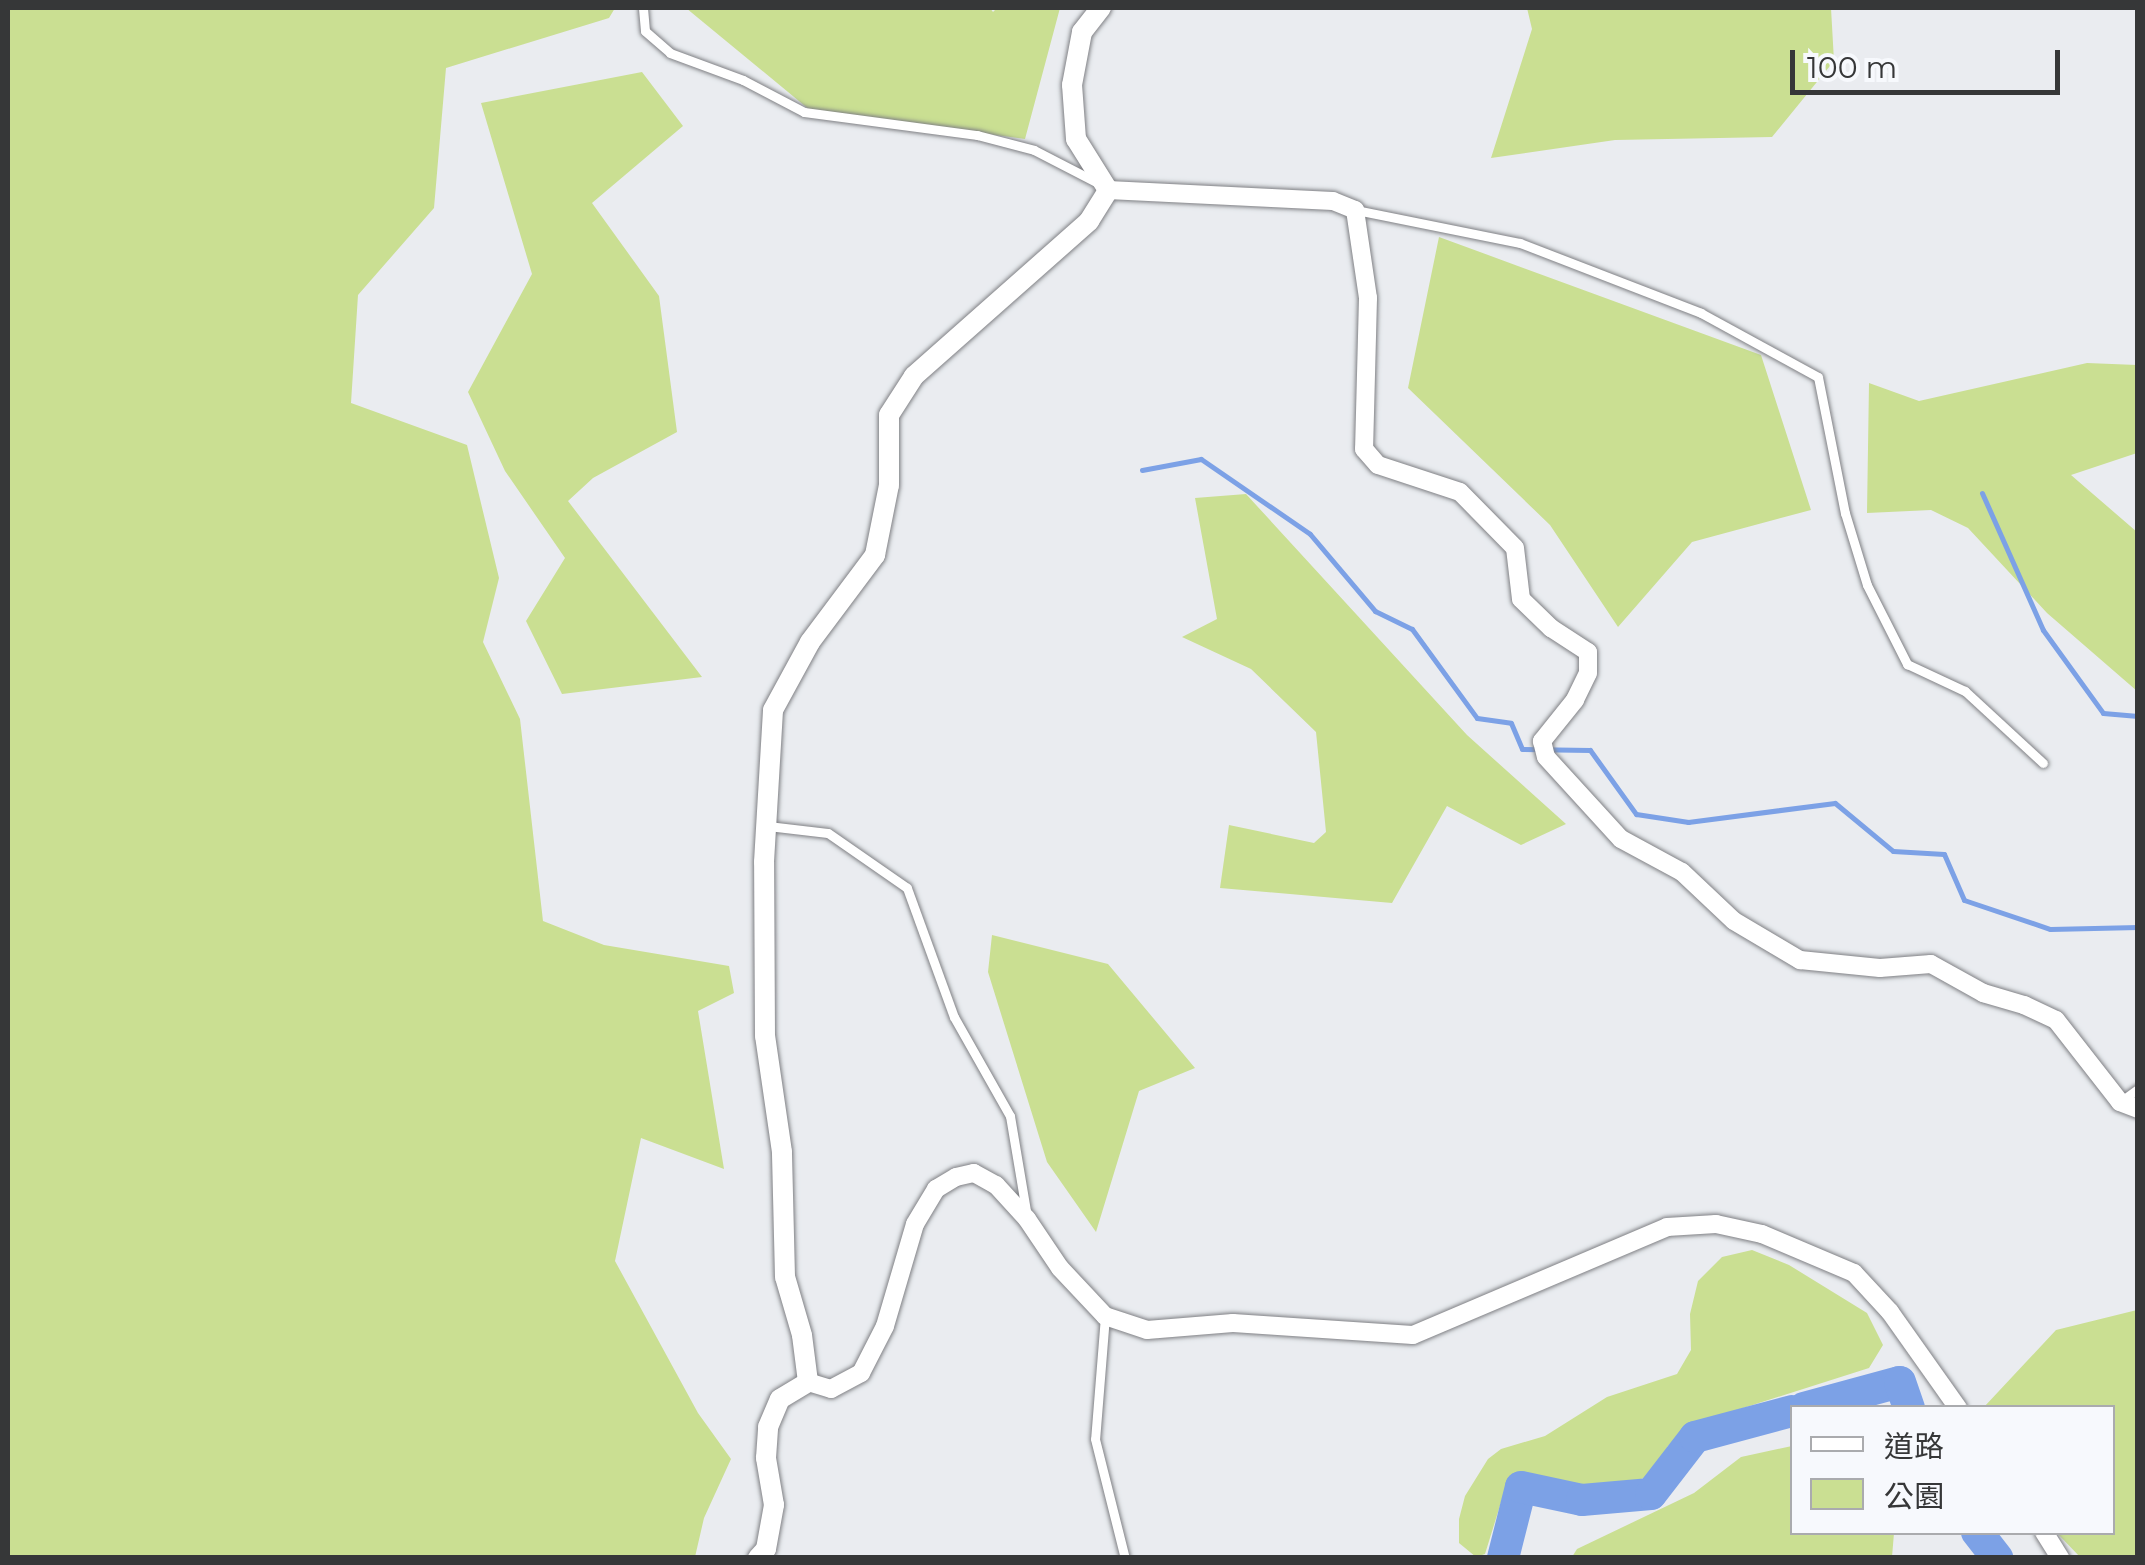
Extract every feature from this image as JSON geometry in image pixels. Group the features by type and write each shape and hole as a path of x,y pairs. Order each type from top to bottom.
{"street":[{"path":"1102,8 1082,32 1072,85 1076,139 1108,190"},
{"path":"1108,190 1333,200 1356,210 1368,298 1364,449 1378,464 1460,492 1515,548 1521,600 1551,628 1588,652 1588,673 1575,700 1542,741 1546,757 1622,839 1682,872 1734,921 1800,960 1880,968 1931,964 1983,993 2024,1005 2056,1020 2129,1105"},
{"path":"808,1382 802,1335 785,1277 782,1152 765,1036 766,826 773,710 810,642 876,556 889,485 889,415 914,376 1089,221 1108,190"},
{"path":"758,1558 766,1549 774,1505 766,1458 768,1427 780,1399 808,1382 831,1389 860,1372 885,1326 915,1224 936,1189 956,1176 974,1173 996,1185 1027,1219 1060,1268 1105,1316 1147,1330 1250,1324 1413,1334 1668,1228 1716,1224 1762,1234 1854,1273 1890,1312 1956,1405"},
{"path":"2046,1535 2060,1558"}],"lane":[{"path":"643,8 645,31 670,53 743,80 804,112 977,135 1034,150 1108,190"},
{"path":"1356,210 1520,243 1700,313 1818,377 1846,513 1867,585 1907,664 1965,691 2042,763"},
{"path":"766,826 828,833 908,888 954,1017 1010,1116 1027,1219"},
{"path":"2129,1105 2138,1089"},
{"path":"1105,1316 1095,1439 1125,1558"}],"green space":[{"path":"8,8 615,8 609,18 446,68 434,208 358,295 351,403 467,445 499,578 483,642 520,719 543,921 604,945 729,966 734,993 698,1011 724,1169 641,1138 615,1261 698,1413 731,1459 704,1518 695,1557 8,1557"},
{"path":"686,8 990,8 993,12 997,8 1060,8 1025,139 811,111"},
{"path":"1527,8 1831,8 1834,61 1772,137 1615,140 1491,158 1532,29"},
{"path":"642,72 683,126 592,203 659,296 677,432 593,478 568,501 702,677 562,694 526,621 565,558 505,471 468,392 532,274 481,103"},
{"path":"1439,237 1761,355 1811,510 1692,542 1618,627 1550,525 1408,388"},
{"path":"2087,363 2137,365 2137,453 2071,475 2137,532 2137,691 2047,613 1968,528 1931,510 1867,513 1869,383 1919,401"},
{"path":"1246,494 1467,735 1566,824 1521,845 1447,806 1392,903 1220,888 1229,825 1314,843 1326,832 1316,732 1251,669 1182,637 1217,619 1195,498"},
{"path":"992,935 1108,964 1195,1068 1139,1091 1096,1232 1047,1162 988,972"},
{"path":"1752,1250 1789,1265 1867,1313 1883,1345 1869,1368 1690,1425 1668,1446 1651,1475 1609,1492 1569,1490 1525,1480 1507,1483 1485,1554 1476,1557 1459,1543 1459,1519 1465,1496 1488,1459 1501,1449 1545,1436 1607,1397 1677,1374 1691,1350 1690,1314 1698,1281 1722,1257"},
{"path":"2137,1310 2137,1557 2080,1557 2059,1535 2115,1535 2115,1405 1986,1405 2056,1330"},
{"path":"1790,1446 1790,1535 1894,1535 1892,1557 1572,1557 1577,1549 1694,1493 1741,1457"}],"waterway":[{"path":"1142,470 1201,459 1310,534 1375,611 1412,629 1477,718 1511,723 1522,749 1590,750 1636,814 1688,822 1835,803 1893,851 1944,854 1964,900 2050,929 2138,927"},
{"path":"1982,493 2043,630 2103,713 2138,716"},
{"path":"1815,1405 1900,1382 1908,1405"},
{"path":"1503,1558 1521,1487 1582,1500 1651,1494 1695,1437 1790,1412"},
{"path":"1979,1535 1997,1558"}]}
